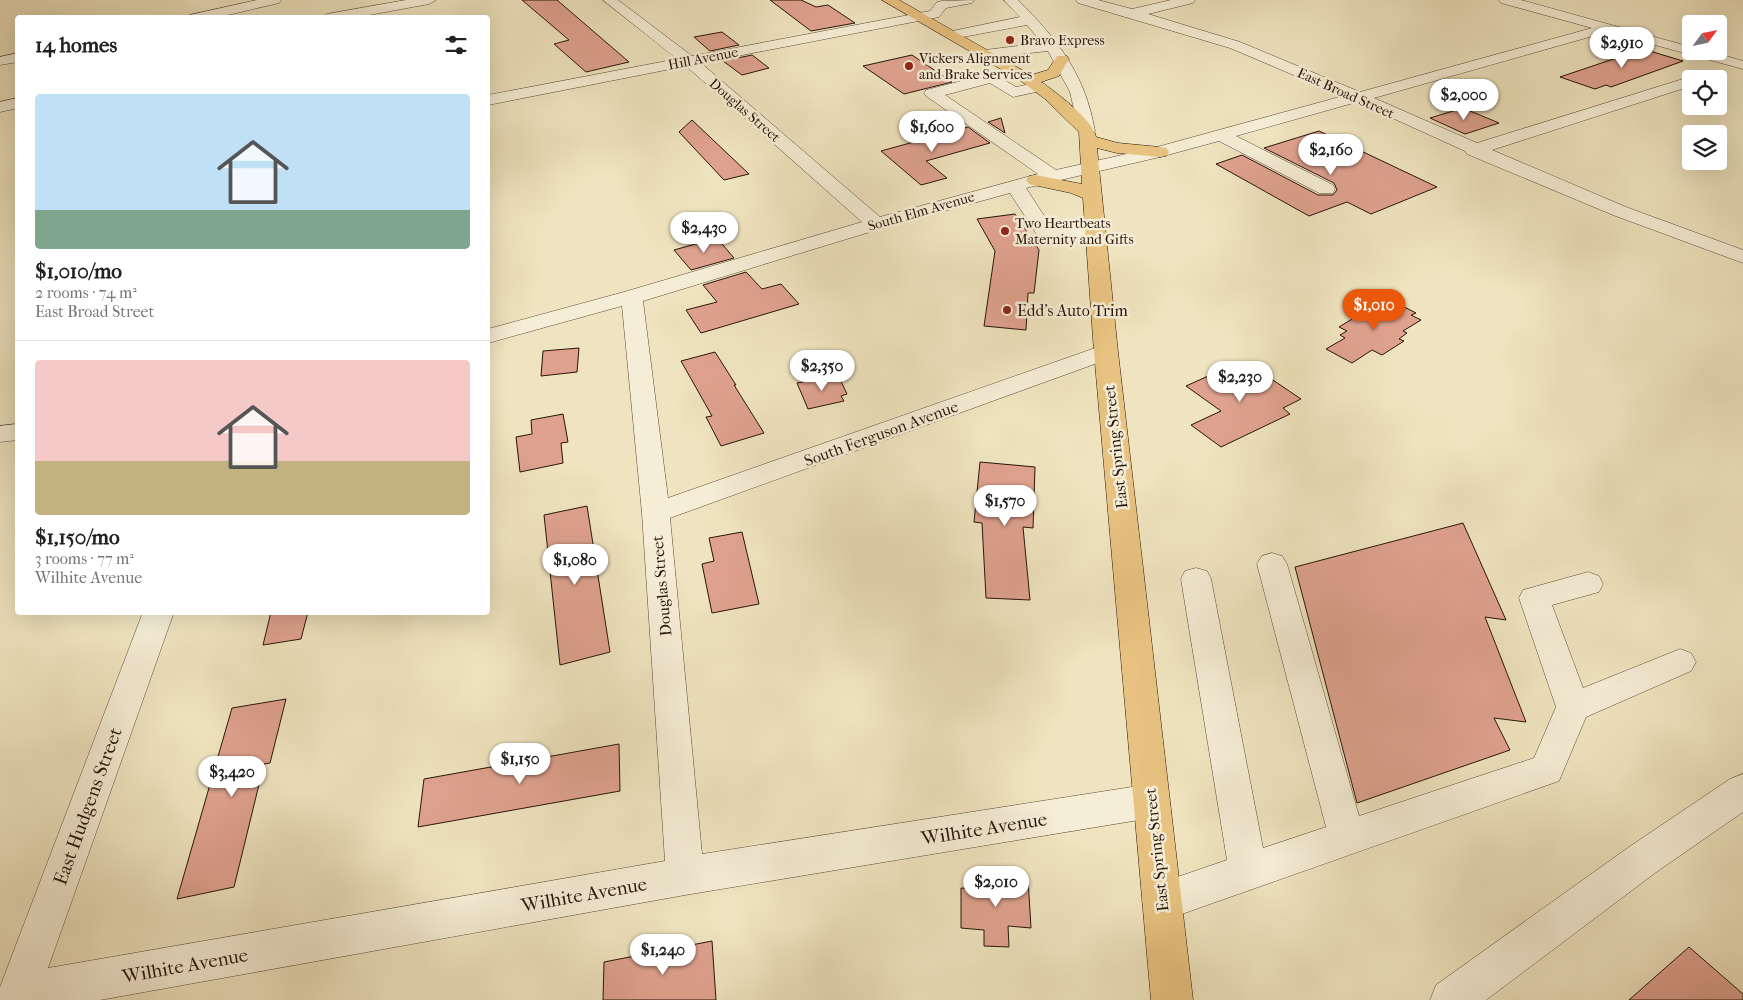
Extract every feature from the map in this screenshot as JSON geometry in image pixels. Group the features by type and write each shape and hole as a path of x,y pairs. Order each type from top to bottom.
{"main road":[{"path":"889,0 952,35 1013,74 1088,135 1117,148 1160,152"},
{"path":"1013,74 1054,73 1062,59"},
{"name":"East Spring Street","path":"1088,135 1106,352 1172,1000"},
{"path":"1043,177 1094,196"}],"street":[{"path":"208,15 274,0"},
{"path":"340,10 429,0"},
{"name":"Douglas Street","path":"610,0 689,61 876,224"},
{"name":"Hill Avenue","path":"490,100 919,17 937,13 938,8 942,5 967,0"},
{"path":"1012,0 1052,46 1074,80 1084,105 1088,135"},
{"name":"East Broad Street","path":"1083,0 1199,33 1255,53 1358,97 1473,150 1743,257"},
{"path":"1133,14 1188,0"},
{"path":"1506,0 1682,49"},
{"path":"952,35 1018,21 1032,21"},
{"name":"South Elm Avenue","path":"490,335 632,297 876,224 1043,177 1228,139 1358,97 1607,28"},
{"path":"1043,177 932,93 1013,74 1052,46"},
{"path":"0,61 15,58"},
{"path":"1724,60 1743,65"},
{"path":"1726,70 1743,65"},
{"path":"1473,150 1682,84"},
{"path":"0,107 15,104"},
{"path":"1132,158 1147,165 1158,166 1228,139 1326,189"},
{"path":"1015,185 1044,231 1097,234"},
{"path":"1723,250 1743,241"},
{"name":"Douglas Street","path":"632,297 656,514 685,876"},
{"name":"South Ferguson Avenue","path":"656,514 1106,352"},
{"path":"0,434 15,432"},
{"path":"1272,564 1347,838"},
{"path":"1196,579 1248,872"},
{"path":"1162,901 1547,770 1573,707 1534,598 1588,584"},
{"name":"East Hudgens Street","path":"17,997 158,615"},
{"path":"1573,707 1680,662"},
{"path":"1451,1000 1642,860 1743,791"},
{"name":"Wilhite Avenue","path":"17,997 685,876 1151,801"}],"building":[{"path":"522,0 557,0 629,62 586,72 554,44 569,40"},
{"path":"770,0 801,0 816,7 828,5 855,23 811,31"},
{"path":"722,32 739,45 710,51 694,37"},
{"path":"1643,49 1683,61 1611,87 1606,85 1595,89 1560,77"},
{"path":"752,55 769,68 742,75 723,61"},
{"path":"912,55 952,82 904,94 863,66"},
{"path":"1463,108 1499,123 1465,134 1430,118"},
{"path":"1001,118 1005,133 988,122"},
{"path":"692,120 749,174 724,180 679,132"},
{"path":"968,127 990,143 926,161 947,178 921,185 881,151"},
{"path":"1319,131 1437,187 1371,214 1347,202 1309,216 1216,164 1242,155 1318,195 1333,195 1337,190 1334,183 1264,148"},
{"path":"1015,214 1039,250 1034,293 1028,293 1026,330 984,326 995,251 977,219"},
{"path":"717,238 734,258 691,270 674,250"},
{"path":"746,272 762,289 781,284 799,304 701,333 686,310 717,302 703,285"},
{"path":"1387,298 1416,313 1411,315 1421,320 1403,331 1407,333 1399,339 1404,341 1382,355 1372,350 1352,363 1326,349 1345,338 1340,335 1347,331 1339,327"},
{"path":"579,348 577,372 541,376 543,351"},
{"path":"715,352 764,433 721,446 706,417 712,416 681,361"},
{"path":"1237,363 1246,369 1252,366 1301,399 1283,408 1290,414 1221,447 1191,425 1221,411 1186,386"},
{"path":"838,375 847,394 841,396 844,401 808,409 797,383"},
{"path":"563,414 568,442 561,443 563,463 520,472 516,437 532,434 531,420"},
{"path":"980,462 1035,467 1033,528 1023,527 1030,600 986,598 982,523 974,522"},
{"path":"587,506 610,652 560,665 544,515"},
{"path":"1463,523 1506,620 1485,617 1526,722 1494,718 1510,750 1357,803 1295,567"},
{"path":"742,532 759,604 712,613 702,564 714,561 709,538"},
{"path":"270,615 307,615 301,639 263,645"},
{"path":"286,699 270,763 264,764 234,887 177,899 232,708"},
{"path":"619,744 620,791 418,827 424,779"},
{"path":"981,876 1028,879 1031,928 1008,926 1009,947 984,946 984,930 961,928 961,888 976,889"},
{"path":"712,941 716,1000 603,1000 604,962"},
{"path":"1689,947 1743,994 1743,1000 1629,1000"}],"place":[{"name":"Bravo Express","path":"1010,40"},
{"name":"Vickers Alignment and Brake Services","path":"909,66"},
{"name":"Two Heartbeats Maternity and Gifts","path":"1005,231"},
{"name":"Edd's Auto Trim","path":"1007,310"}]}
